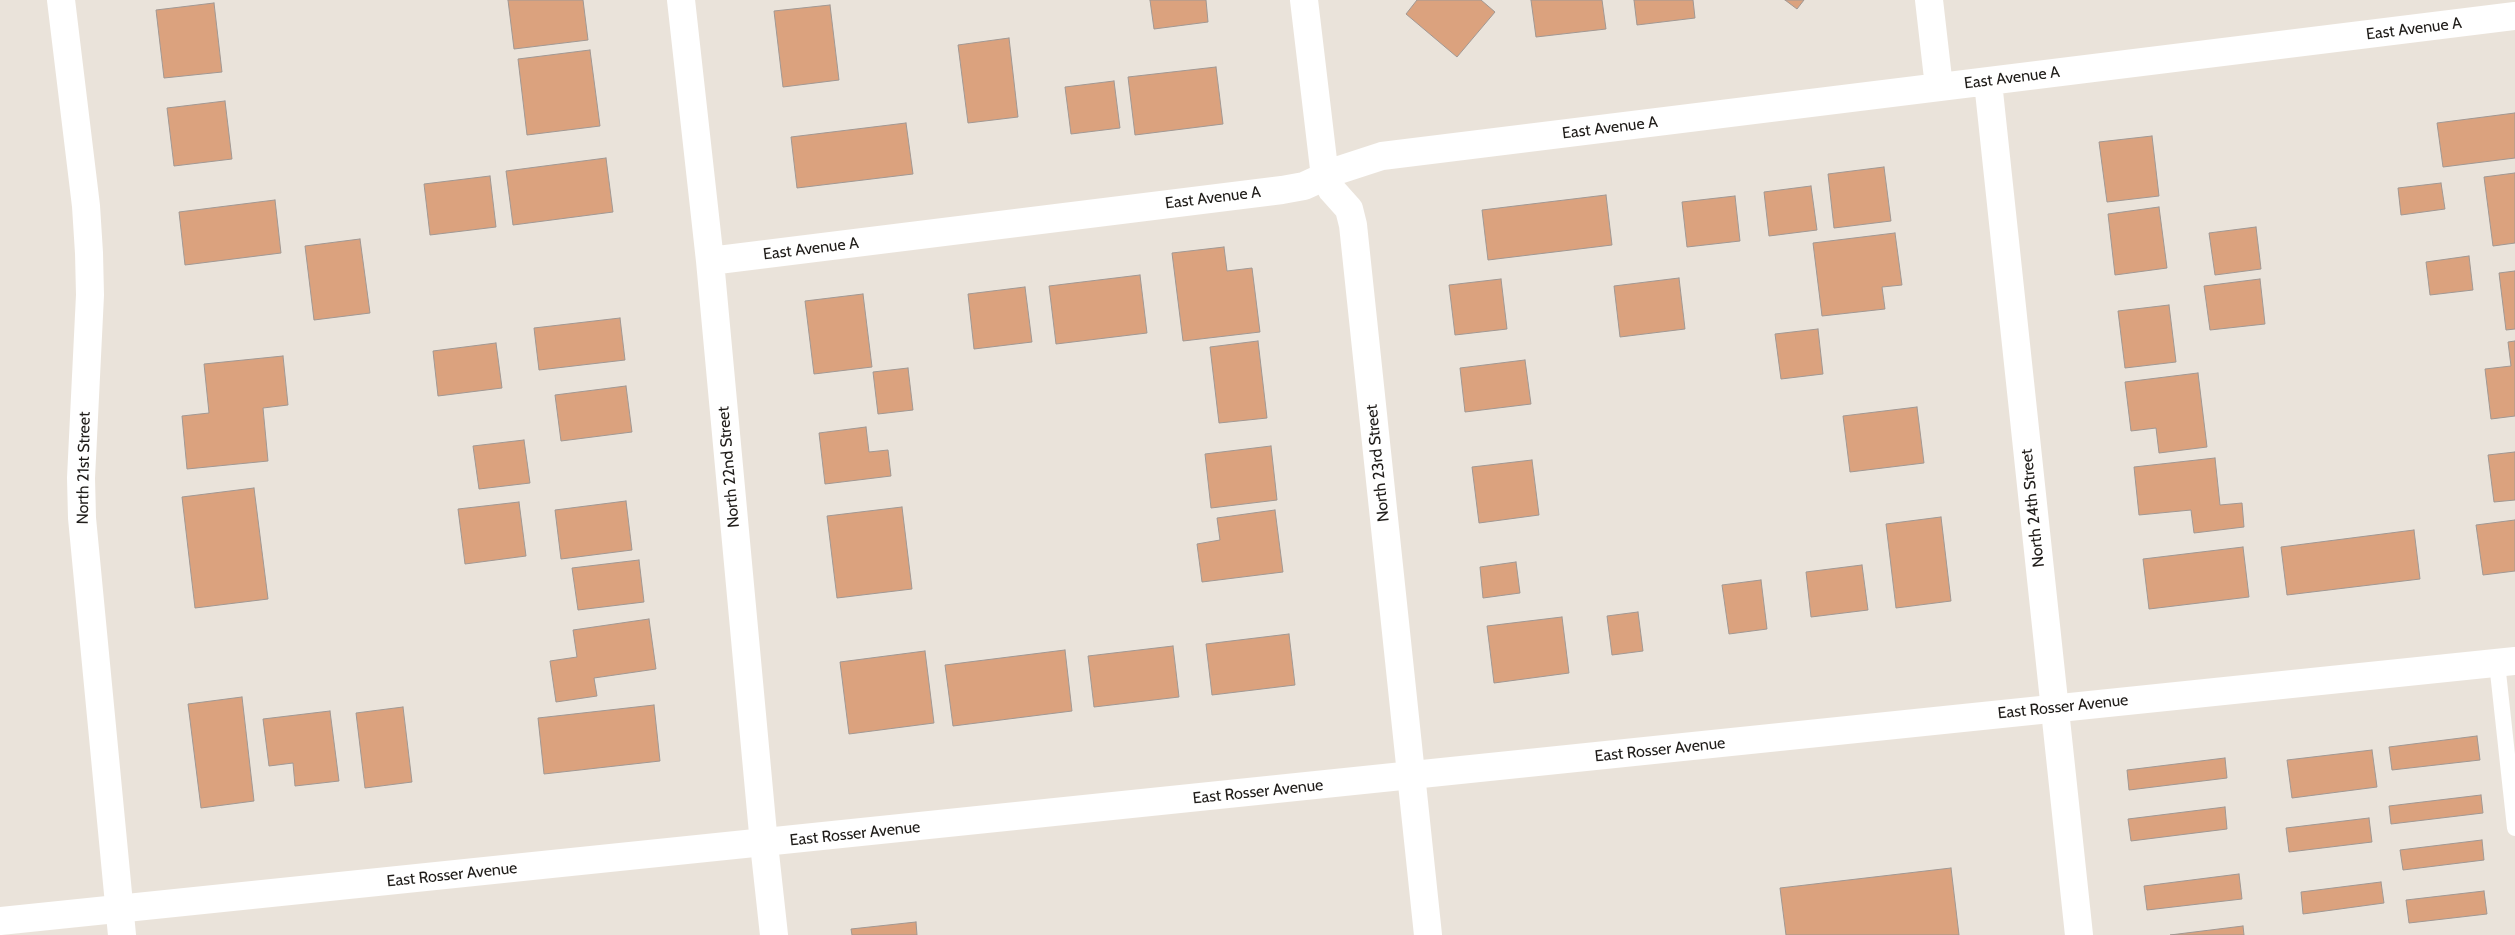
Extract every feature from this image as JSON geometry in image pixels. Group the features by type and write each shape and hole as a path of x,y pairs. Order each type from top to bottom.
{"street":[{"name":"North 21st Street","path":"61,0 86,206 89,253 90,295 81,478 82,518 120,922"},
{"name":"North 22nd Street","path":"681,0 710,261 774,935"},
{"name":"North 23rd Street","path":"1304,0 1325,177 1332,190 1349,210 1353,225 1428,935"},
{"path":"1929,0 1939,87"},
{"name":"East Avenue A","path":"710,261 1282,190 1304,186 1382,156 2515,16"},
{"name":"North 24th Street","path":"1988,82 2079,935"},
{"name":"East Rosser Avenue","path":"0,921 120,922 764,844 2506,662"}],"lane":[{"path":"2506,662 2515,828"}],"building":[{"path":"508,0 583,0 588,40 514,49"},
{"path":"1150,0 1206,0 1208,22 1154,29"},
{"path":"1417,0 1481,0 1495,12 1457,57 1406,14"},
{"path":"1531,0 1602,0 1606,29 1536,37"},
{"path":"1634,0 1693,0 1695,18 1637,25"},
{"path":"1785,0 1804,0 1797,9"},
{"path":"214,3 222,72 164,78 156,10"},
{"path":"830,5 839,80 783,87 774,11"},
{"path":"1009,38 1018,117 968,123 958,45"},
{"path":"590,50 600,126 527,135 518,59"},
{"path":"1216,67 1223,124 1135,135 1128,77"},
{"path":"1114,81 1120,128 1071,134 1065,87"},
{"path":"225,101 232,159 174,166 167,108"},
{"path":"2515,113 2515,158 2443,167 2437,123"},
{"path":"906,123 913,174 797,188 791,137"},
{"path":"2152,136 2159,196 2107,202 2099,142"},
{"path":"606,158 613,212 513,225 506,171"},
{"path":"1884,167 1891,221 1834,228 1828,174"},
{"path":"2515,173 2515,243 2493,246 2484,177"},
{"path":"490,176 496,227 430,235 424,184"},
{"path":"2441,183 2445,209 2401,215 2398,188"},
{"path":"1811,186 1817,230 1769,236 1764,192"},
{"path":"1606,195 1612,245 1488,260 1482,210"},
{"path":"1735,196 1740,241 1687,247 1682,202"},
{"path":"275,200 281,253 185,265 179,212"},
{"path":"2159,207 2167,268 2115,275 2108,214"},
{"path":"2256,227 2261,269 2215,275 2209,233"},
{"path":"1895,233 1902,285 1882,287 1885,309 1822,316 1813,243"},
{"path":"360,239 370,313 314,320 305,246"},
{"path":"1224,247 1227,271 1252,268 1260,332 1183,341 1172,253"},
{"path":"2469,256 2473,290 2430,295 2426,262"},
{"path":"2515,271 2515,329 2506,330 2499,273"},
{"path":"1140,275 1147,333 1056,344 1049,286"},
{"path":"1679,278 1685,329 1620,337 1614,286"},
{"path":"1501,279 1507,329 1455,335 1449,285"},
{"path":"2260,279 2265,324 2210,330 2204,286"},
{"path":"1025,287 1032,342 974,349 968,294"},
{"path":"863,294 872,367 814,374 805,301"},
{"path":"2169,305 2176,362 2125,368 2118,311"},
{"path":"620,318 625,360 539,370 534,328"},
{"path":"1818,329 1823,374 1781,379 1775,334"},
{"path":"1258,341 1267,418 1219,423 1210,347"},
{"path":"2515,341 2515,416 2491,419 2485,369 2511,366 2508,342"},
{"path":"496,343 502,388 438,396 433,351"},
{"path":"283,356 288,405 263,408 268,461 187,469 182,416 209,413 204,364"},
{"path":"1525,360 1531,404 1465,412 1460,368"},
{"path":"908,368 913,410 878,414 873,372"},
{"path":"2198,373 2207,447 2159,453 2156,428 2131,431 2125,382"},
{"path":"626,386 632,432 561,441 555,395"},
{"path":"1917,407 1924,463 1850,472 1843,416"},
{"path":"866,427 869,452 888,450 891,476 825,484 819,433"},
{"path":"524,440 530,483 479,489 473,446"},
{"path":"1271,446 1277,500 1211,508 1205,454"},
{"path":"2515,452 2515,500 2494,502 2488,455"},
{"path":"2215,458 2220,505 2242,503 2244,527 2194,533 2191,510 2139,515 2134,467"},
{"path":"1532,460 1539,515 1479,523 1472,467"},
{"path":"254,488 268,599 195,608 182,497"},
{"path":"626,501 632,550 561,559 555,510"},
{"path":"519,502 526,556 465,564 458,509"},
{"path":"902,507 912,589 837,598 827,516"},
{"path":"1275,510 1283,572 1202,582 1197,544 1220,540 1217,518"},
{"path":"1941,517 1951,601 1896,608 1886,524"},
{"path":"2515,520 2515,571 2483,575 2476,525"},
{"path":"2414,530 2420,579 2287,595 2281,547"},
{"path":"2243,547 2249,597 2149,609 2143,559"},
{"path":"639,560 644,602 578,610 572,568"},
{"path":"1516,562 1520,593 1483,598 1480,567"},
{"path":"1862,565 1868,610 1811,617 1806,572"},
{"path":"1761,580 1767,629 1729,634 1722,585"},
{"path":"1638,612 1643,651 1612,655 1607,616"},
{"path":"1562,617 1569,673 1494,683 1487,626"},
{"path":"649,619 656,669 594,678 597,696 556,702 550,661 577,657 573,630"},
{"path":"1289,634 1295,685 1212,695 1206,644"},
{"path":"1173,646 1179,697 1094,707 1088,656"},
{"path":"1065,650 1072,711 953,726 945,665"},
{"path":"925,651 934,723 849,734 840,662"},
{"path":"242,697 254,801 201,808 188,704"},
{"path":"654,705 660,761 544,774 538,718"},
{"path":"403,707 412,782 365,788 356,713"},
{"path":"330,711 339,781 295,786 293,763 269,766 263,719"},
{"path":"2477,736 2480,760 2392,770 2389,747"},
{"path":"2372,750 2377,787 2292,798 2287,760"},
{"path":"2225,758 2227,778 2129,790 2127,770"},
{"path":"2481,795 2483,813 2391,824 2389,806"},
{"path":"2225,807 2227,829 2131,841 2128,819"},
{"path":"2369,818 2372,842 2289,852 2286,828"},
{"path":"2482,840 2484,860 2403,870 2400,850"},
{"path":"1951,868 1959,935 1786,935 1780,888"},
{"path":"2239,874 2242,899 2147,910 2144,886"},
{"path":"2381,882 2384,903 2303,914 2301,892"},
{"path":"2484,891 2487,914 2409,923 2406,900"},
{"path":"916,922 917,935 852,935 851,929"},
{"path":"2243,926 2244,935 2170,935"}]}
